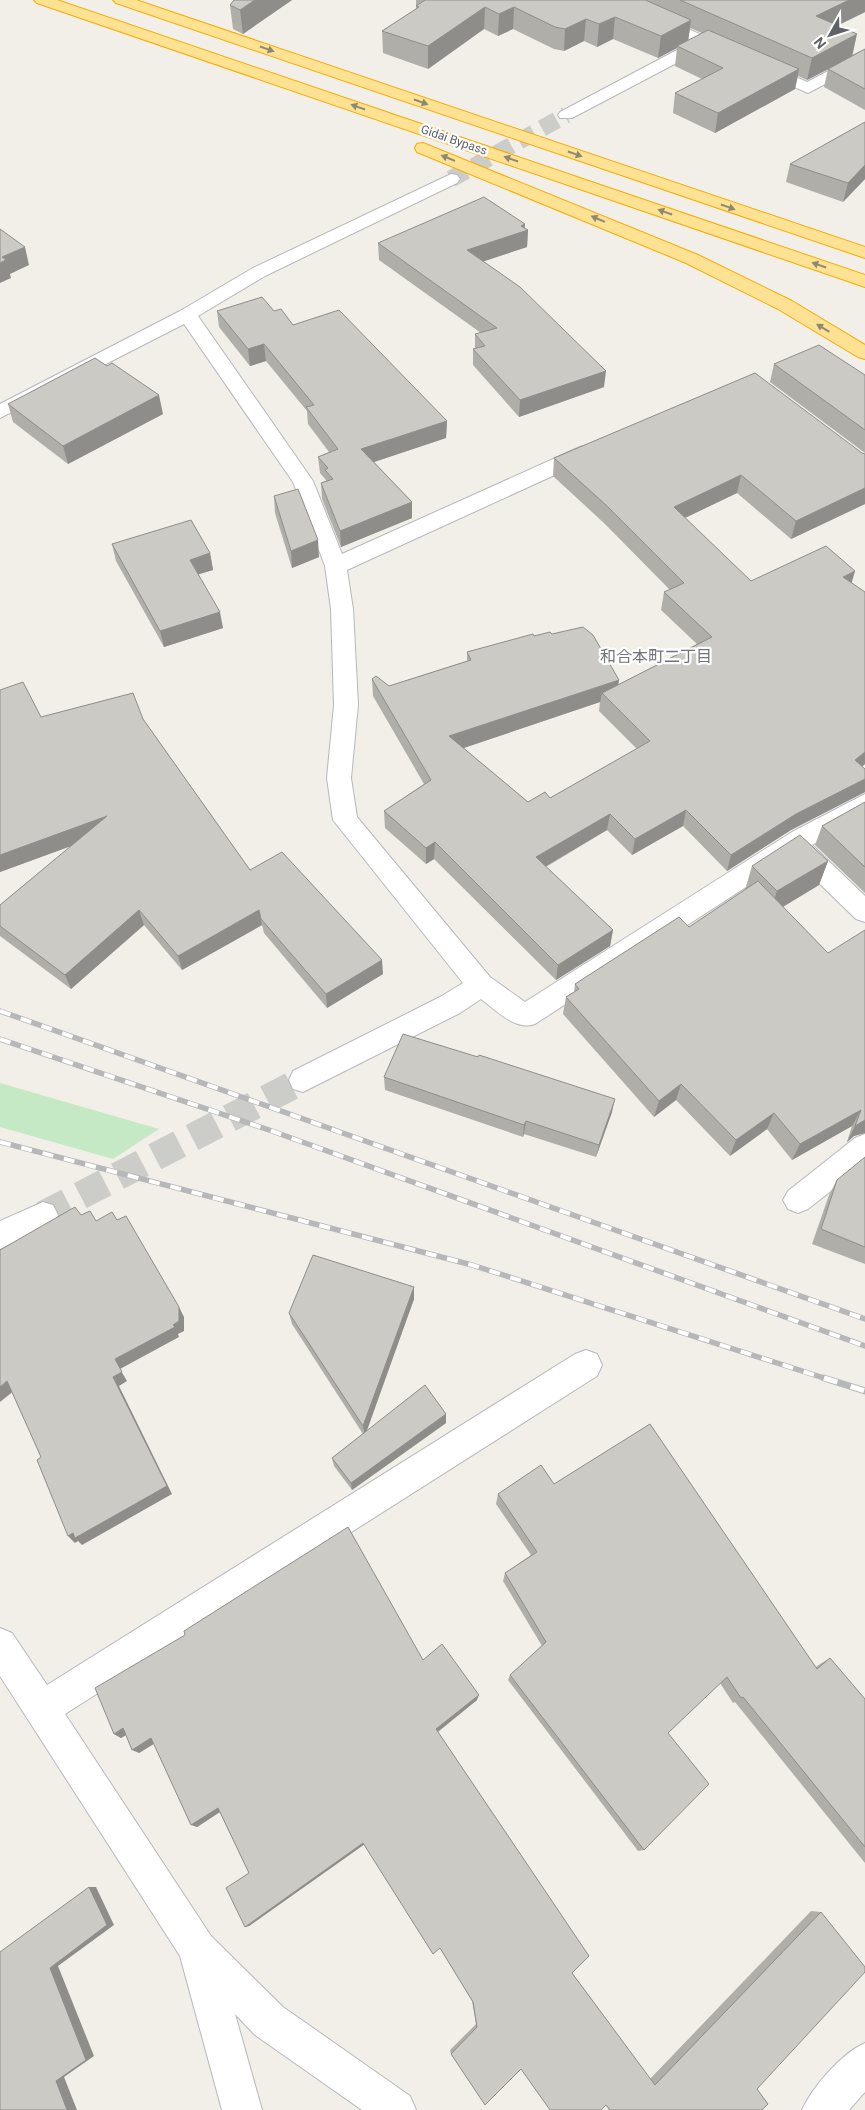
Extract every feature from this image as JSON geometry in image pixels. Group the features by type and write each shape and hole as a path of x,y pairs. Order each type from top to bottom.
{"highway":[{"name":"Gidai Bypass","path":"42,0 865,281"},
{"name":"Gidai Bypass","path":"121,0 865,253"},
{"path":"157,12 184,10 436,90"},
{"path":"226,62 241,77 514,184 692,258 785,305 865,353"}],"street":[{"path":"610,0 808,88 865,57"},
{"path":"566,115 704,42"},
{"path":"0,412 187,315 259,272 451,179"},
{"path":"187,315 201,332 302,481 336,566 342,610 346,705 339,778 345,820 481,985 525,1016 795,844 865,803"},
{"path":"336,566 609,442"},
{"path":"795,844 865,912"},
{"path":"303,1080 450,1005 481,985"},
{"path":"798,1200 865,1147"},
{"path":"0,1235 43,1215"},
{"path":"41,1709 586,1365"},
{"path":"0,1645 198,1949 269,2021 396,2110"},
{"path":"198,1949 242,2110"},
{"path":"822,2110 865,2063"}],"green space":[{"path":"0,1083 159,1129 113,1159 0,1127"}],"building":[{"path":"234,0 255,0 240,10 230,5"},
{"path":"425,0 645,0 691,20 661,36 615,17 599,24 586,19 565,29 555,27 514,7 499,14 485,7 428,46 382,31 419,7 416,6"},
{"path":"680,0 849,0 816,16 857,34 812,58"},
{"path":"708,30 799,69 718,113 675,93 723,68 677,46"},
{"path":"865,49 865,89 828,69"},
{"path":"865,122 865,165 848,183 790,164"},
{"path":"484,197 525,224 521,226 528,230 467,250 520,287 606,371 520,400 473,349 485,346 475,334 497,328 378,243"},
{"path":"0,229 25,247 2,257 6,260 0,263"},
{"path":"262,297 274,311 281,309 293,325 339,310 447,421 361,449 412,502 340,531 321,483 333,479 325,470 328,468 318,457 338,449 306,407 314,405 264,344 248,349 217,311"},
{"path":"819,345 865,375 865,430 774,364"},
{"path":"95,358 107,366 112,363 159,395 63,446 8,404"},
{"path":"755,373 865,454 865,488 796,521 741,475 674,507 751,581 826,546 855,571 843,577 865,592 865,752 855,760 865,769 865,779 796,814 731,855 686,810 635,839 610,814 536,857 613,930 558,965 435,842 426,848 384,811 431,780 372,679 376,676 389,686 471,660 467,652 533,634 534,636 550,632 552,634 583,627 593,635 619,680 449,736 528,802 545,792 550,798 650,741 602,693 712,637 664,592 684,583 607,506 554,458"},
{"path":"298,489 318,540 291,551 274,496"},
{"path":"191,520 210,553 190,560 220,612 160,631 112,544"},
{"path":"23,682 41,717 133,693 143,719 250,870 282,852 382,960 326,994 261,919 259,910 178,956 139,910 65,975 0,926 0,905 107,816 0,855 0,690"},
{"path":"865,802 865,867 822,826"},
{"path":"800,835 828,861 777,891 752,866"},
{"path":"758,881 828,953 865,930 865,1120 855,1126 861,1110 800,1144 774,1113 736,1140 681,1084 659,1101 566,997 579,989 575,984 679,917 689,927"},
{"path":"403,1034 478,1057 479,1055 615,1099 599,1145 526,1121 524,1125 384,1077"},
{"path":"865,1157 865,1247 821,1229 837,1180"},
{"path":"75,1207 81,1215 90,1211 96,1221 112,1212 117,1220 126,1216 179,1307 179,1321 173,1325 175,1327 115,1359 122,1372 113,1377 167,1486 75,1538 73,1533 68,1536 37,1460 41,1457 7,1381 0,1387 0,1250"},
{"path":"313,1255 414,1287 363,1426 289,1313"},
{"path":"425,1385 446,1414 351,1483 332,1458"},
{"path":"650,1424 817,1669 830,1658 865,1699 865,1847 743,1697 741,1698 727,1677 668,1733 709,1784 644,1850 510,1675 546,1642 505,1573 537,1552 498,1494 541,1465 554,1484"},
{"path":"348,1527 423,1660 442,1644 479,1695 436,1729 589,1956 572,1973 655,2085 821,1912 865,1967 865,1972 757,2089 768,2104 762,2110 610,2110 606,2105 601,2110 550,2110 521,2069 485,2105 451,2054 477,2027 473,2002 440,1948 433,1954 363,1843 245,1927 226,1888 249,1873 218,1808 191,1825 151,1738 132,1750 123,1728 114,1734 95,1688 185,1635 184,1631"},
{"path":"89,1887 107,1925 50,1968 86,2060 56,2081 67,2110 0,2110 0,1952"}],"tunnel":[{"path":"451,179 566,115"},
{"path":"43,1215 303,1080"}],"railway":[{"path":"0,1011 865,1319"},
{"path":"0,1039 272,1131 865,1346"},
{"path":"0,1142 472,1265 827,1379"},
{"path":"824,1378 865,1391"}],"district":[{"name":"和合本町二丁目","path":"656,656"}]}
